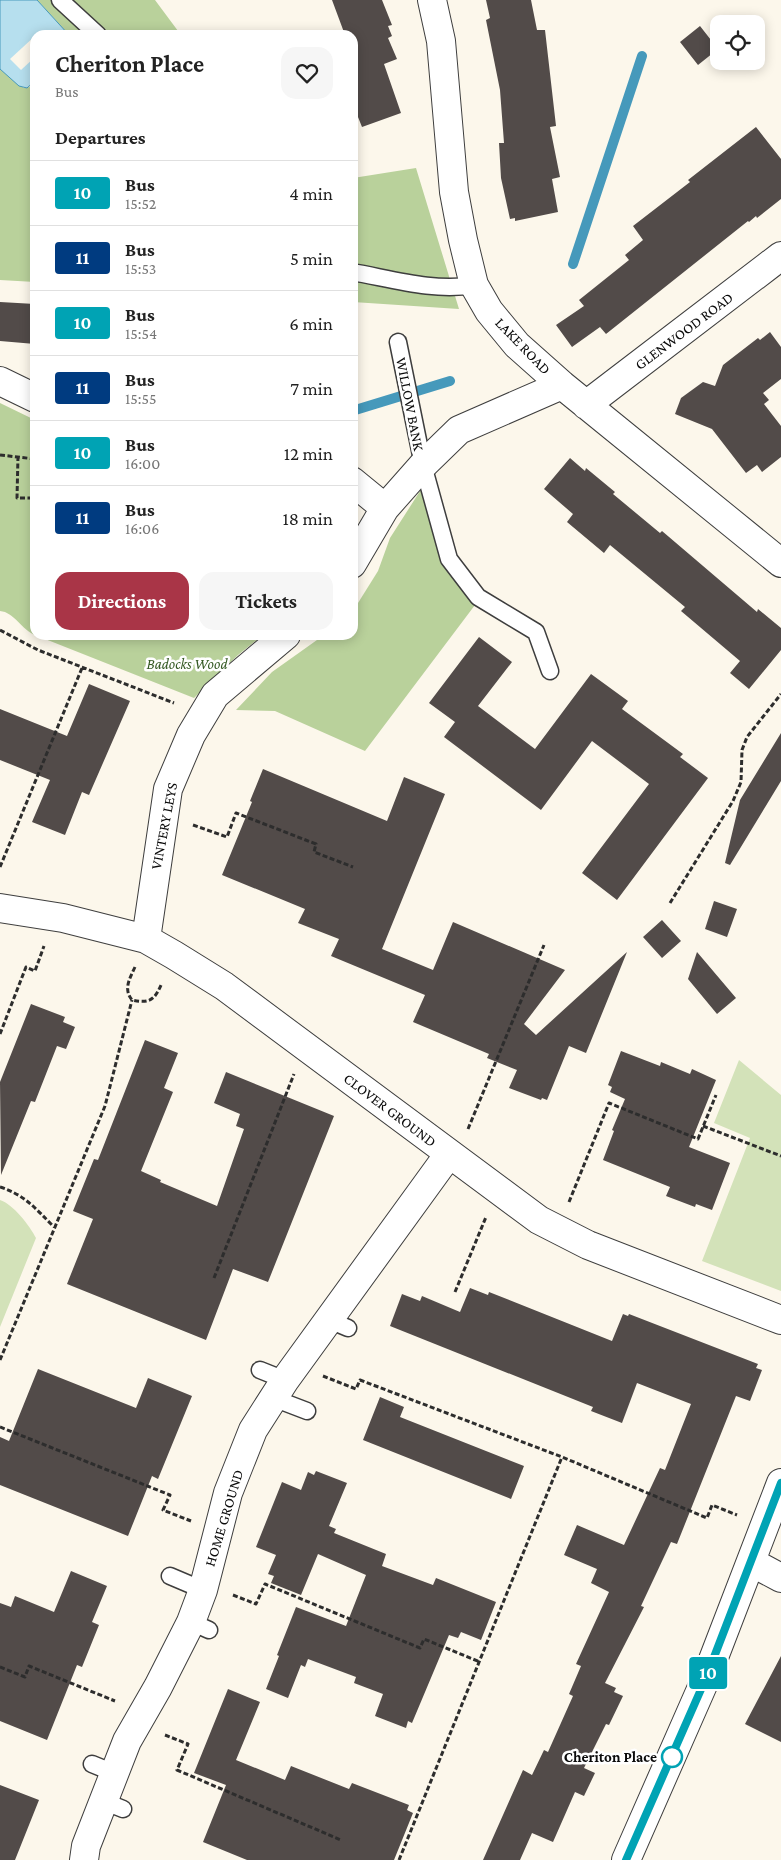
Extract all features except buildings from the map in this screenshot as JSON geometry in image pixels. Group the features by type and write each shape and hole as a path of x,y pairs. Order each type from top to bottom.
{"street":[{"name":"LAKE ROAD","path":"432,0 441,41 454,192 474,285 489,311 518,345 562,385 781,563"},
{"name":"GLENWOOD ROAD","path":"586,405 781,256"},
{"path":"0,381 30,396"},
{"path":"358,554 386,508 423,466 459,430 562,385"},
{"path":"358,486 386,508"},
{"name":"VINTERY LEYS","path":"146,939 168,789 190,735 216,696 251,663 280,640"},
{"name":"CLOVER GROUND","path":"0,908 55,917 146,939 224,986 539,1220 588,1245 781,1320"},
{"name":"HOME GROUND","path":"84,1860 86,1846 113,1805 103,1769 127,1741 200,1626 204,1587 228,1493 253,1430 278,1378 338,1324 453,1156"},
{"path":"626,1860 706,1678 781,1483"},
{"path":"751,1562 781,1578"}],"lane":[{"path":"60,0 93,30"},
{"path":"358,273 435,287 457,288 474,285"},
{"name":"WILLOW BANK","path":"398,342 423,466 449,559 478,597 536,632 550,671"},
{"path":"278,1378 307,1411"},
{"path":"170,1576 204,1587"}],"path":[{"path":"0,455 30,458"},
{"path":"18,456 17,498 30,498"},
{"path":"0,630 38,650 204,714"},
{"path":"0,867 82,668"},
{"path":"670,903 733,801 741,782 742,750 747,737 781,694"},
{"path":"164,814 227,837 236,813 316,844 314,852 353,867"},
{"path":"0,1034 26,967 35,971 55,917"},
{"path":"0,1360 105,1106 132,1000 128,994 128,985 146,939"},
{"path":"453,1156 544,945"},
{"path":"132,1000 147,1002 156,997 174,955"},
{"path":"214,1278 305,1046"},
{"path":"558,1230 609,1103 698,1139 716,1095"},
{"path":"703,1126 781,1156"},
{"path":"0,1187 14,1191 24,1197 54,1227"},
{"path":"455,1292 498,1190"},
{"path":"278,1378 356,1389 360,1380 562,1457 707,1518 712,1505 766,1526"},
{"path":"0,1427 170,1495 163,1510 218,1532"},
{"path":"399,1860 562,1457"},
{"path":"204,1587 256,1604 265,1584 420,1648 424,1639 480,1662"},
{"path":"0,1667 25,1677 29,1666 140,1718 188,1744 177,1770 341,1840"}],"green space":[{"path":"37,0 155,0 177,30 64,30"},
{"path":"0,69 24,88 30,87 30,282 0,280"},
{"path":"416,168 459,309 358,302 358,177"},
{"path":"0,403 30,418 30,633 10,614 0,611"},
{"path":"422,488 441,559 475,605 365,751 275,711 236,710 272,672 317,640 358,640 358,603 378,571 390,538"},
{"name":"Badocks Wood","path":"48,640 257,640 238,655 194,698"},
{"path":"739,1060 781,1095 781,1291 702,1261 750,1138 714,1123"},
{"path":"0,1200 21,1216 36,1238 0,1327"}],"water":[{"path":"0,0 37,0 64,30 30,30 30,85 27,88 19,86 0,69"}],"pier":[{"path":"30,41 30,62 21,70 10,59"}],"waterway":[{"path":"573,264 642,56"},
{"path":"358,409 450,381"}],"bus line":[{"name":"10","path":"626,1860 706,1678 781,1483"}],"place":[{"name":"Cheriton Place","path":"672,1757"}]}
